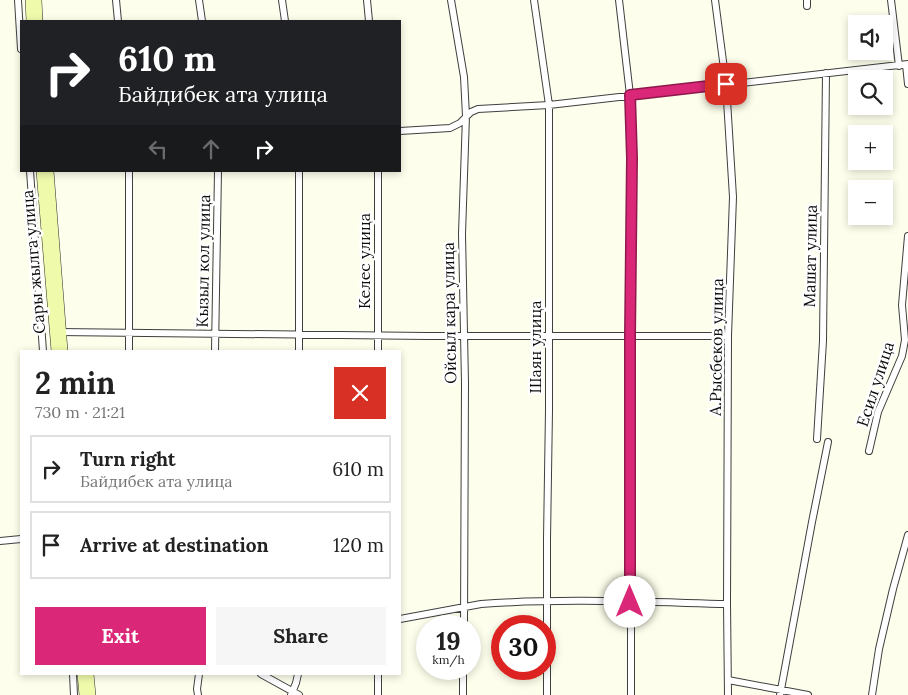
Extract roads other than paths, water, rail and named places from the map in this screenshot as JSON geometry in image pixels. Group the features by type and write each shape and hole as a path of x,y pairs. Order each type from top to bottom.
{"main road":[{"path":"30,0 31,20"},
{"path":"37,0 38,20"},
{"name":"Сары жылга улица","path":"41,172 58,332 63,350"},
{"name":"Сары жылга улица","path":"49,172 58,332 56,350"},
{"path":"82,675 84,695"},
{"path":"89,675 91,695"}],"street":[{"path":"18,0 20,33"},
{"path":"116,0 118,20"},
{"path":"199,0 202,20"},
{"path":"282,0 285,20"},
{"path":"367,0 369,20"},
{"name":"Ойсыл кара улица","path":"451,0 464,77 466,116 462,234 465,615"},
{"name":"Шаян улица","path":"534,0 549,105 547,695"},
{"path":"619,0 630,95 632,158 630,336 631,695"},
{"name":"А.Рысбеков улица","path":"715,0 726,84 733,197 728,336 728,695"},
{"path":"891,0 908,84"},
{"path":"401,131 450,128 478,109 549,105 904,65"},
{"name":"Машат улица","path":"817,439 823,341 826,73"},
{"path":"30,172 43,350"},
{"path":"129,172 130,350"},
{"name":"Кызыл кол улица","path":"215,350 218,172"},
{"path":"299,172 299,350"},
{"name":"Келес улица","path":"378,172 378,350"},
{"name":"Есил улица","path":"870,451 878,412 902,356 905,340 902,305 908,236"},
{"path":"58,332 464,336 728,336"},
{"path":"781,693 796,601 828,442"},
{"path":"872,695 879,649 908,535"},
{"path":"0,541 20,539"},
{"path":"401,619 492,603 630,602 727,604"},
{"path":"73,675 74,695"},
{"path":"198,695 199,675"},
{"path":"263,675 292,693 300,695"},
{"path":"292,693 298,675"},
{"path":"378,675 378,695"},
{"path":"463,680 463,695"},
{"path":"728,680 781,693 808,695"}]}
